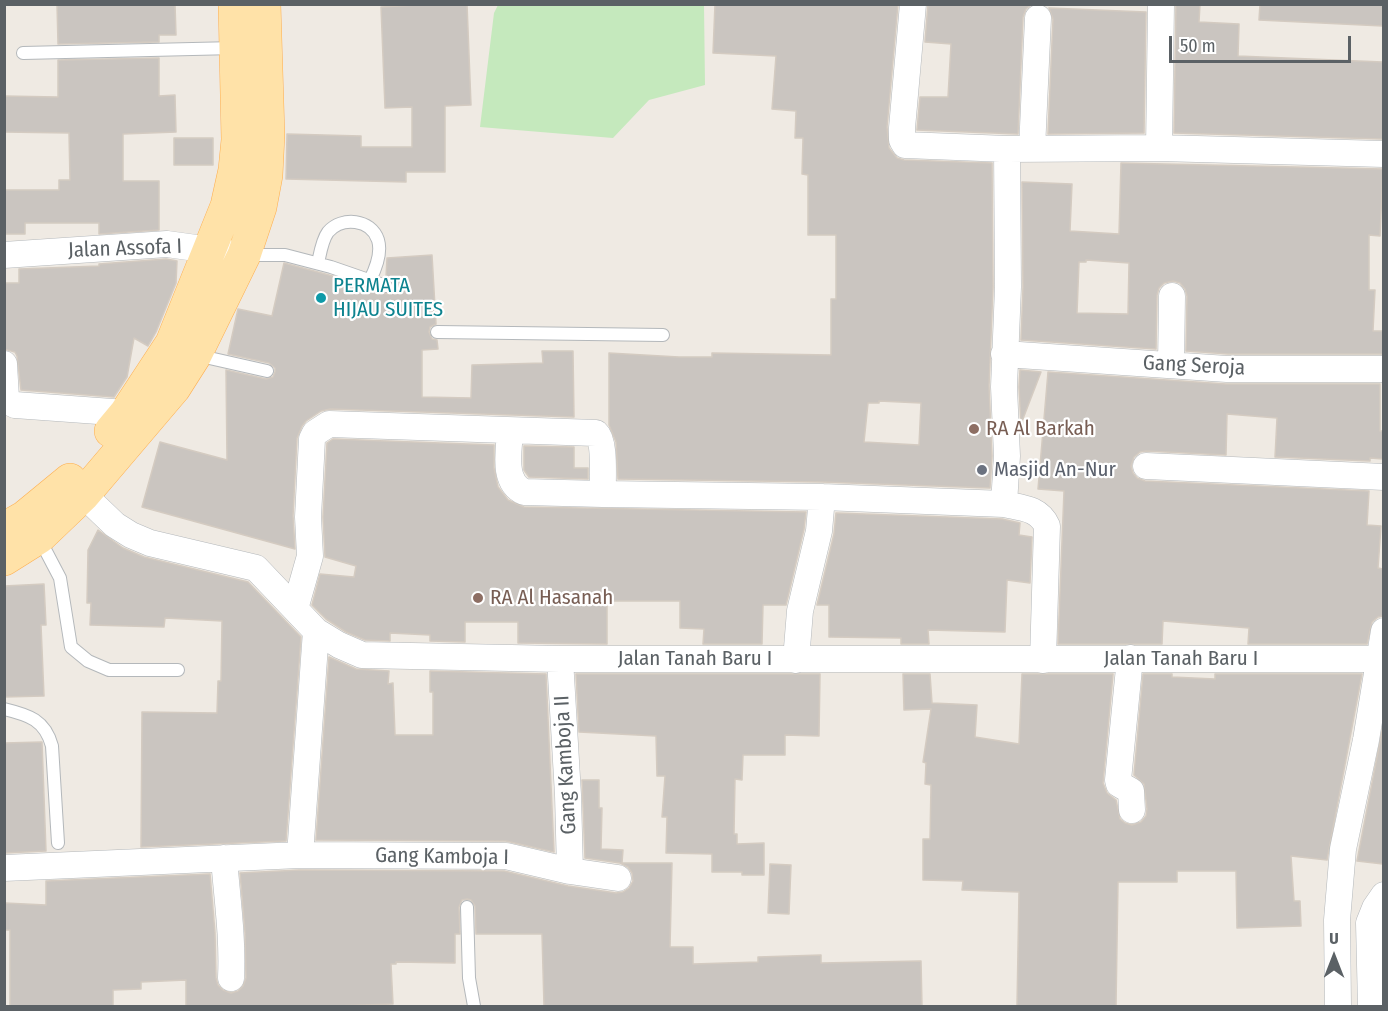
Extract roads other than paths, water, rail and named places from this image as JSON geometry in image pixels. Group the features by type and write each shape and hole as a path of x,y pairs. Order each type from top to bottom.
{"main road":[{"path":"4,560 23,528 76,488 174,388 195,355 244,255 260,207 266,175 268,135 251,48 235,4"},
{"path":"76,488 172,343 210,249 226,206 235,170 238,131 251,48 264,4"}],"street":[{"path":"913,4 903,144 1019,149 1159,148 1383,154"},
{"path":"1159,148 1161,4"},
{"path":"1004,504 1007,456 1004,354 1008,287 1019,149 1038,18"},
{"name":"Jalan Assofa I","path":"4,255 167,244 244,255"},
{"path":"1171,364 1172,296"},
{"name":"Gang Seroja","path":"1004,354 1227,369 1383,369"},
{"path":"4,364 6,398 15,405 126,413"},
{"path":"295,609 310,556 308,517 312,439 315,433 329,424 596,433 602,444 603,495"},
{"path":"510,431 510,479 517,489 524,492 603,495 822,496 1004,504 1035,512 1043,517 1047,526 1043,660"},
{"path":"1146,466 1383,477"},
{"name":"Jalan Tanah Baru I","path":"76,488 115,525 150,543 256,568 316,631 359,655 796,660 1379,659"},
{"path":"796,660 800,611 819,531 822,496"},
{"path":"300,855 316,631"},
{"path":"1338,1006 1337,920 1343,849 1366,740 1383,631"},
{"path":"1130,658 1118,780 1119,784 1131,791 1132,810"},
{"name":"Gang Kamboja II","path":"560,659 570,871"},
{"name":"Gang Kamboja I","path":"4,868 300,855 506,856 570,871 618,878"},
{"path":"224,858 226,898 231,920 231,978"},
{"path":"1371,1006 1369,923 1374,908 1383,895"}],"lane":[{"path":"23,53 161,48 251,48"},
{"path":"318,263 327,233 341,222 359,222 373,230 379,242 378,263 370,280"},
{"path":"244,255 285,255 318,263 386,286"},
{"path":"437,332 663,335"},
{"path":"195,355 267,371"},
{"path":"23,528 60,578 71,647 88,661 109,670 178,670"},
{"path":"4,709 39,722 48,733 52,746 58,843"},
{"path":"467,907 469,978 474,1006"}],"place":[{"name":"PERMATA HIJAU SUITES","path":"321,298"},
{"name":"RA Al Barkah","path":"974,429"},
{"name":"Masjid An-Nur","path":"982,470"},
{"name":"RA Al Hasanah","path":"478,598"}]}
